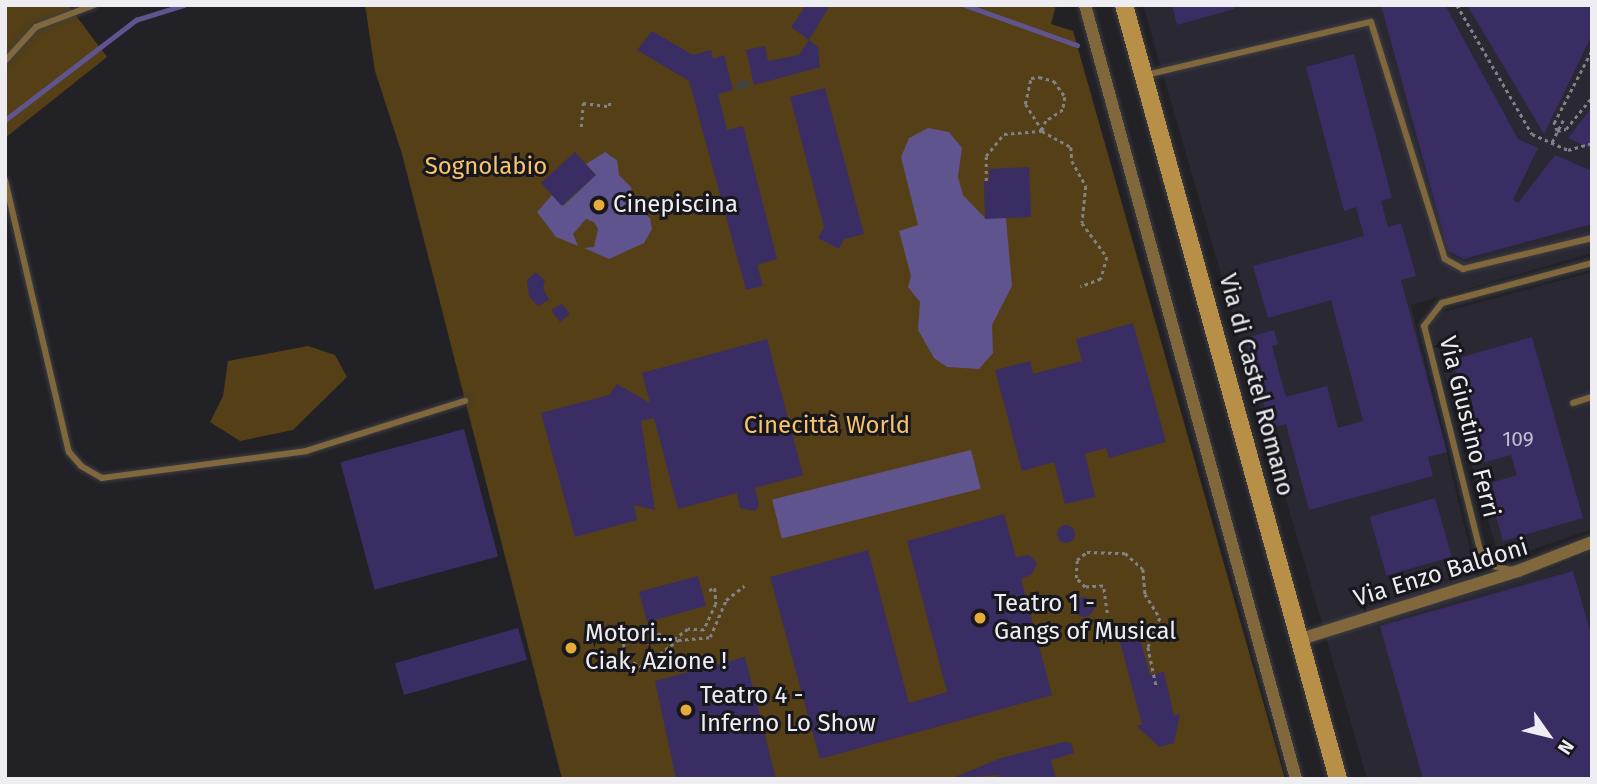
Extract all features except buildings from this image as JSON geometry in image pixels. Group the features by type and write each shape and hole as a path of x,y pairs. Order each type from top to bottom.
{"street":[{"path":"1085,5 1296,779"},
{"name":"Via di Castel Romano","path":"1124,5 1338,779"},
{"name":"Via Enzo Baldoni","path":"1301,639 1518,571 1592,542"}],"lane":[{"path":"5,61 36,27 94,5"},
{"path":"1144,76 1371,22 1445,259 1463,270 1592,237"},
{"path":"5,180 69,452 102,478 306,450 465,401"},
{"name":"Via Giustino Ferri","path":"1518,571 1496,567 1480,550 1424,326 1442,303 1592,263"},
{"path":"1573,403 1592,397"}],"path":[{"path":"1457,5 1532,134 1568,150 1592,143"},
{"path":"1558,131 1554,123 1592,50"},
{"path":"1031,78 1054,81 1065,97 1063,110 1046,121 1042,131 1025,104 1031,78"},
{"path":"1558,131 1566,129 1592,97"},
{"path":"581,127 583,103 609,106 610,100"},
{"path":"1551,143 1563,120"},
{"path":"986,181 986,156 996,139 1013,131 1042,131 1071,147 1086,186 1082,223 1107,257 1101,279 1080,287"},
{"path":"1107,612 1103,586 1085,587 1075,572 1082,555 1125,553 1143,569 1145,594 1160,618 1148,647 1156,685"},
{"path":"709,590 715,588 716,604 704,630 688,629 674,640 646,630 632,632 623,647 627,659 643,667 678,640 710,637 726,600 744,586"}],"shaded area":[{"path":"1143,5 1592,5 1592,253 1411,305 1480,591 1557,567 1592,551 1592,779 1367,779"},
{"path":"928,128 949,132 962,148 958,177 963,195 985,218 1006,218 1012,286 992,325 993,353 979,369 947,367 934,358 918,330 920,302 908,287 911,276 899,231 918,225 901,157 909,138"},
{"name":"Cinepiscina","path":"605,152 617,160 619,175 631,187 634,204 650,218 652,229 644,243 609,259 584,248 594,247 598,229 594,222 586,219 573,234 578,246 556,237 537,212 552,195 563,206 596,175 586,164"},
{"path":"1592,272 1592,529 1500,561 1431,331 1433,322 1440,313"},
{"path":"971,450 981,489 782,538 772,500"}],"green space":[{"path":"5,5 68,5 107,57 5,138"},
{"name":"Cinecittà World","path":"365,5 1056,5 1051,24 1073,31 1285,779 562,779 402,154 375,71"},
{"path":"308,346 335,355 347,377 293,430 240,441 210,422 223,396 228,361"}],"waterway":[{"path":"5,120 136,20 184,5"},
{"path":"965,5 1077,45"}],"tunnel":[{"path":"742,81 744,88"}],"place":[{"name":"Cinepiscina","path":"599,205"},
{"name":"Teatro 1 - Gangs of Musical","path":"980,618"},
{"name":"Motori... Ciak, Azione !","path":"571,648"},
{"name":"Teatro 4 - Inferno Lo Show","path":"686,710"}],"park label":[{"name":"Sognolabio","path":"486,167"}]}
